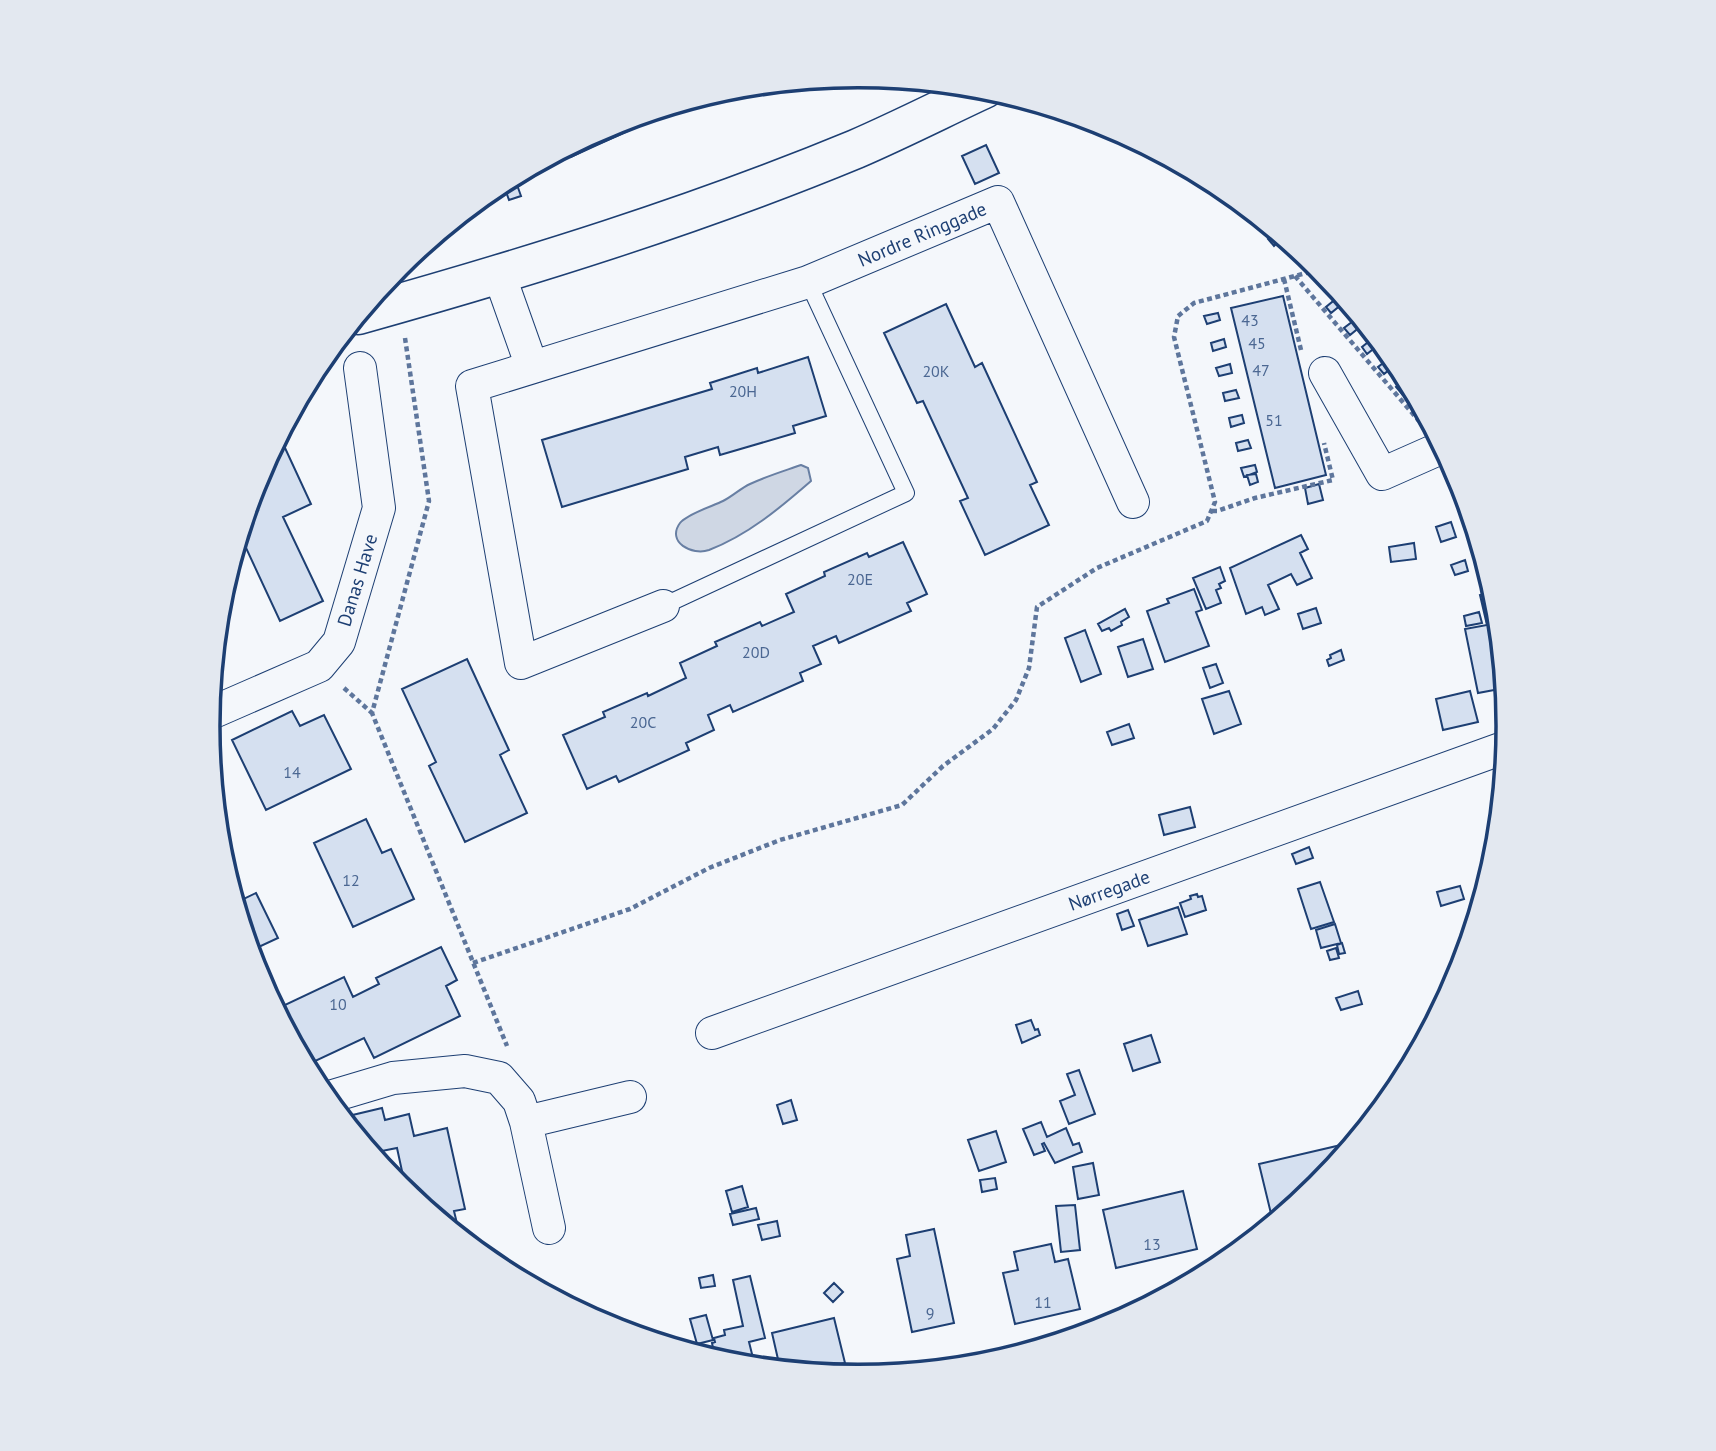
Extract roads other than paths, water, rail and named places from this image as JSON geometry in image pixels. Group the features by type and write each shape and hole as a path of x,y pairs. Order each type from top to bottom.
{"street":[{"path":"373,311 499,274 701,209 858,148 966,97"},
{"name":"Nordre Ringgade","path":"663,606 521,663 472,386 807,282 998,202 1133,502"},
{"path":"499,274 532,367"},
{"path":"1314,366 1382,474 1434,452"},
{"name":"Danas Have","path":"220,709 319,666 339,642 379,508 360,368"},
{"name":"Nørregade","path":"712,1033 1495,751"},
{"path":"338,1094 393,1078 465,1071 499,1078 522,1111 549,1228"},
{"path":"522,1111 630,1097"}],"lane":[{"path":"663,606 906,493 807,282"}]}
